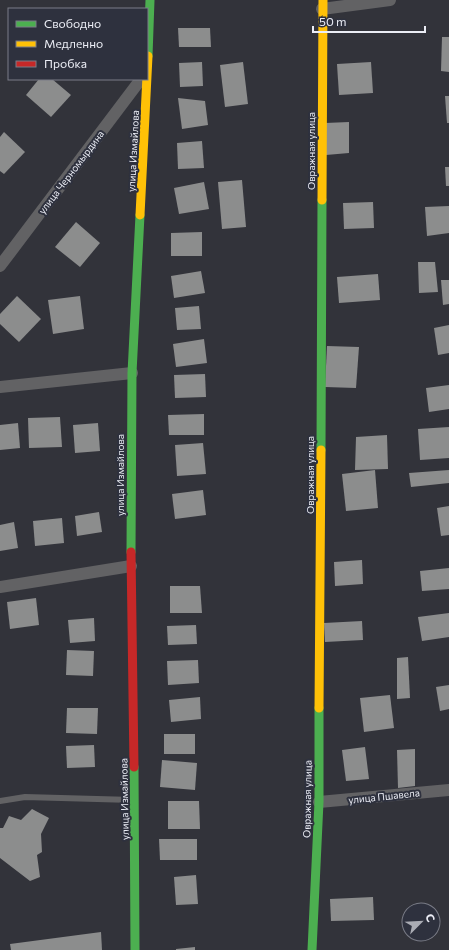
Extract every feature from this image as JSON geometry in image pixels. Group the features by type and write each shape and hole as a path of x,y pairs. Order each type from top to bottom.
{"street":[{"name":"улица Измайлова","path":"148,30 150,0"},
{"path":"322,4 390,0"},
{"name":"Овражная улица","path":"312,950 319,802 322,4"},
{"name":"улица Черномырдина","path":"0,266 140,80"},
{"name":"улица Измайлова","path":"135,950 135,800 130,566 132,373 145,80"},
{"path":"0,387 132,373"},
{"path":"0,587 130,566"},
{"name":"улица Пшавела","path":"319,802 449,790"}],"lane":[{"path":"0,801 25,797 135,800"}],"building":[{"path":"178,28 210,28 211,47 179,47"},
{"path":"442,37 449,37 449,72 441,71"},
{"path":"202,62 203,86 180,87 179,63"},
{"path":"243,62 248,104 225,107 220,65"},
{"path":"371,62 373,93 339,95 337,64"},
{"path":"38,80 53,80 71,95 51,117 26,95"},
{"path":"445,96 449,96 449,123 447,123"},
{"path":"178,98 205,101 208,125 182,129"},
{"path":"349,122 349,153 326,155 325,123"},
{"path":"4,132 25,152 4,174 0,171 0,137"},
{"path":"202,141 204,168 178,169 177,143"},
{"path":"445,167 449,167 449,186 446,186"},
{"path":"242,180 246,227 222,229 218,182"},
{"path":"204,182 209,209 179,214 174,188"},
{"path":"373,202 374,228 344,229 343,203"},
{"path":"449,206 449,233 427,236 425,207"},
{"path":"76,222 100,243 80,267 55,247"},
{"path":"202,232 202,256 171,256 171,233"},
{"path":"418,262 435,262 438,292 419,293"},
{"path":"201,271 205,293 174,298 171,276"},
{"path":"378,274 380,300 339,303 337,277"},
{"path":"441,280 449,280 449,304 443,305"},
{"path":"17,296 41,319 19,342 0,324 0,314"},
{"path":"80,296 84,329 53,334 48,300"},
{"path":"199,306 201,329 177,330 175,308"},
{"path":"449,325 449,353 438,355 434,328"},
{"path":"204,339 207,363 176,367 173,344"},
{"path":"327,346 359,347 356,388 325,387"},
{"path":"205,374 206,397 175,398 174,375"},
{"path":"449,385 449,409 429,412 426,388"},
{"path":"204,414 204,435 169,435 168,415"},
{"path":"60,417 62,447 29,448 28,418"},
{"path":"18,423 20,448 0,450 0,425"},
{"path":"98,423 100,451 75,453 73,425"},
{"path":"449,427 449,458 420,460 418,429"},
{"path":"387,435 388,469 355,470 356,437"},
{"path":"203,443 206,474 177,476 175,445"},
{"path":"375,470 378,508 346,511 342,474"},
{"path":"449,470 449,483 411,487 409,473"},
{"path":"203,490 206,515 175,519 172,494"},
{"path":"449,506 449,535 441,536 437,508"},
{"path":"99,512 102,532 77,536 75,516"},
{"path":"62,518 64,543 35,546 33,521"},
{"path":"14,522 18,548 0,551 0,525"},
{"path":"362,560 363,584 335,586 334,562"},
{"path":"449,568 449,589 422,591 420,571"},
{"path":"170,586 200,586 202,613 170,613"},
{"path":"36,598 39,625 10,629 7,602"},
{"path":"449,613 449,637 422,641 418,617"},
{"path":"94,618 95,641 70,643 68,620"},
{"path":"362,621 363,640 325,642 324,623"},
{"path":"196,625 197,644 168,645 167,626"},
{"path":"67,650 94,651 93,676 66,675"},
{"path":"408,657 410,698 397,699 397,658"},
{"path":"198,660 199,683 168,685 167,661"},
{"path":"449,685 449,709 440,711 436,687"},
{"path":"390,695 394,728 364,732 360,698"},
{"path":"200,697 201,719 171,722 169,700"},
{"path":"67,708 98,708 97,734 66,733"},
{"path":"164,734 195,734 195,754 164,754"},
{"path":"94,745 95,767 67,768 66,746"},
{"path":"365,747 369,779 346,781 342,750"},
{"path":"415,749 415,786 398,788 397,750"},
{"path":"162,760 197,763 195,790 160,787"},
{"path":"168,801 199,801 200,829 168,829"},
{"path":"32,809 49,818 41,834 42,852 37,855 40,877 30,881 0,858 0,828 3,828 9,816 21,820"},
{"path":"159,839 197,839 197,860 160,860"},
{"path":"196,875 198,904 176,905 174,877"},
{"path":"373,897 374,920 331,921 330,899"},
{"path":"101,932 102,950 11,950 10,944"},
{"path":"195,947 195,950 176,950 176,949"}],"traffic: fast":[{"path":"148,56 150,0"},
{"path":"321,450 322,200"},
{"path":"131,552 132,373 140,215"},
{"path":"312,950 319,802 319,708"},
{"path":"134,767 135,950"}],"traffic: slow":[{"path":"322,200 323,0"},
{"path":"140,215 147,80"},
{"path":"319,708 321,450"}],"traffic: jam":[{"path":"131,552 134,767"}]}
